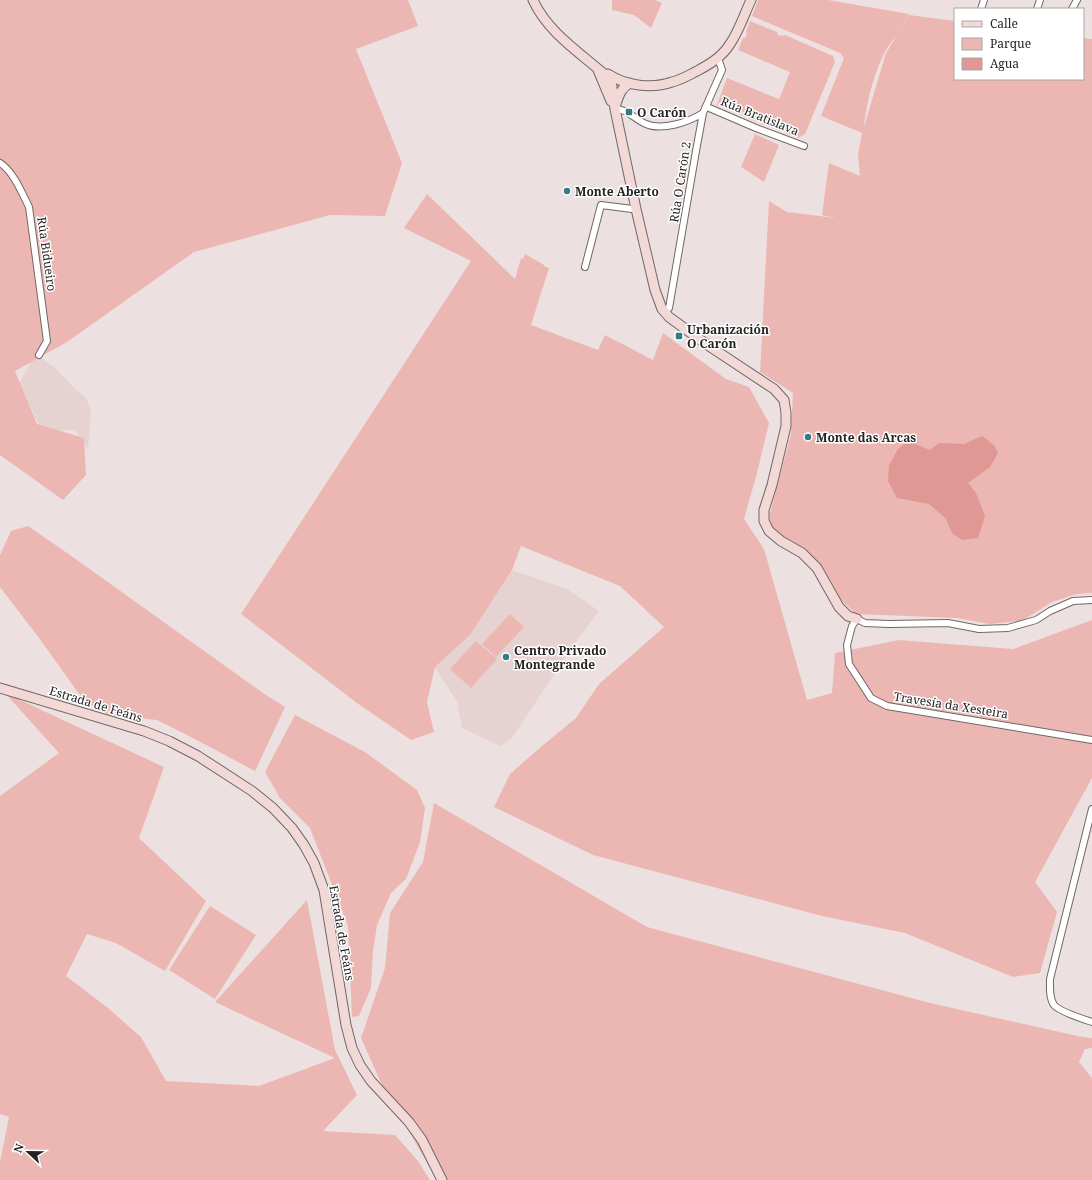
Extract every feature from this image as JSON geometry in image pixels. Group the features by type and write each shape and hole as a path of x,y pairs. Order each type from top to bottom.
{"street":[{"path":"533,0 538,11 556,33 613,79 630,83 659,85 673,82 712,63 718,58 730,45 751,0"},
{"name":"Rúa O Carón 2","path":"665,312 669,308 696,152 705,110 722,70 718,58"},
{"path":"597,67 615,109"},
{"path":"607,91 609,83 613,79"},
{"path":"613,79 615,109 636,208 655,290 662,309 669,318 774,389 784,400 786,426 772,485 764,510 764,521 769,531 781,541 802,553 817,568 839,607 848,616 865,623 948,623 978,629 1008,628 1036,620 1050,611 1073,601 1092,600"},
{"path":"615,109 618,97 624,86 630,83"},
{"path":"615,109 622,109 646,124 657,126 686,122 696,118 705,110"},
{"name":"Rúa Bratislava","path":"705,110 804,146"},
{"name":"Rúa Bidueiro","path":"0,163 6,167 29,207 47,341 39,355"},
{"path":"586,267 601,205 632,209 636,208"},
{"name":"Travesía da Xesteira","path":"857,619 852,626 847,645 849,664 871,698 887,706 1092,740"},
{"name":"Estrada de Feáns","path":"0,688 144,731 169,741 198,756 252,791 273,808 292,828 304,845 324,890 346,1025 352,1048 360,1065 371,1081 409,1122 422,1140 442,1180"},
{"path":"1092,809 1050,979 1050,993 1054,1004 1064,1012 1092,1022"}],"shaded area":[{"path":"35,354 54,367 86,398 91,410 88,449 75,430 42,431 19,384"},
{"name":"Centro Privado Montegrande","path":"512,570 567,589 599,611 572,647 512,738 500,746 462,728 457,702 435,667 470,635"}],"green space":[{"path":"0,0 408,0 418,26 356,49 402,163 385,216 330,215 194,252 67,342 15,371 37,424 84,438 86,475 63,500 0,455"},
{"path":"612,0 655,0 662,3 651,28 634,15 612,10"},
{"path":"758,0 828,0 909,14 897,35 909,15 954,21 954,80 1084,80 1084,38 1092,39 1092,593 1077,594 1052,602 1022,621 989,624 957,618 856,614 840,599 831,581 809,552 783,537 772,528 769,517 791,434 793,393 760,372 769,201 787,212 836,218 822,215 829,163 860,176 858,155 862,133 821,116 844,58 840,53 752,16","holes":["896,37 886,53 864,127 867,105 878,66 890,44"]},
{"path":"750,21 777,32 778,35 785,35 833,56 835,62 805,134 798,138 717,105 727,78 779,99 790,72 738,50 743,38 745,38 747,34 746,32"},
{"path":"755,134 779,145 764,182 741,167"},
{"path":"427,194 515,279 521,258 523,259 525,254 549,268 531,325 598,350 605,335 653,360 663,333 726,379 749,387 769,423 744,519 764,549 807,700 832,693 835,653 899,640 1013,649 1092,620 1092,778 1035,882 1057,912 1040,973 1013,977 905,933 822,916 593,855 494,807 510,774 576,718 599,684 664,627 620,586 521,546 512,570 470,635 435,667 427,702 434,732 411,740 357,703 241,614 471,261 404,228"},
{"path":"28,526 263,693 285,707 255,771 157,720 108,715 84,701 0,587 0,555 11,531"},
{"path":"510,614 524,627 496,657 482,644"},
{"path":"476,641 497,659 471,688 450,669"},
{"path":"5,693 164,767 139,838 206,901 165,971 116,943 87,934 66,976 108,1008 141,1037 166,1081 259,1086 335,1058 215,1002 307,900 335,1050 357,1095 323,1131 395,1135 418,1161 430,1180 0,1180 0,1162 9,1117 0,1114 0,796 59,753"},
{"path":"295,715 365,752 417,790 425,808 420,842 406,879 391,893 377,925 373,951 371,988 359,1016 352,1017 348,926 310,828 280,798 265,772"},
{"path":"434,803 647,927 930,1003 1092,1038 1092,1048 1085,1049 1079,1062 1092,1078 1092,1180 437,1180 381,1083 361,1038 385,968 390,913 423,862"},
{"path":"210,906 256,935 215,999 169,970"}],"water":[{"path":"982,436 994,445 998,453 990,467 968,483 976,493 985,516 978,538 962,540 952,533 946,519 929,504 897,498 888,481 889,465 898,449 908,441 930,450 939,443 964,444"}],"place":[{"name":"O Carón","path":"629,112"},
{"name":"Monte Aberto","path":"567,191"},
{"name":"Urbanización O Carón","path":"679,336"},
{"name":"Monte das Arcas","path":"808,437"},
{"name":"Centro Privado Montegrande","path":"506,657"}]}
